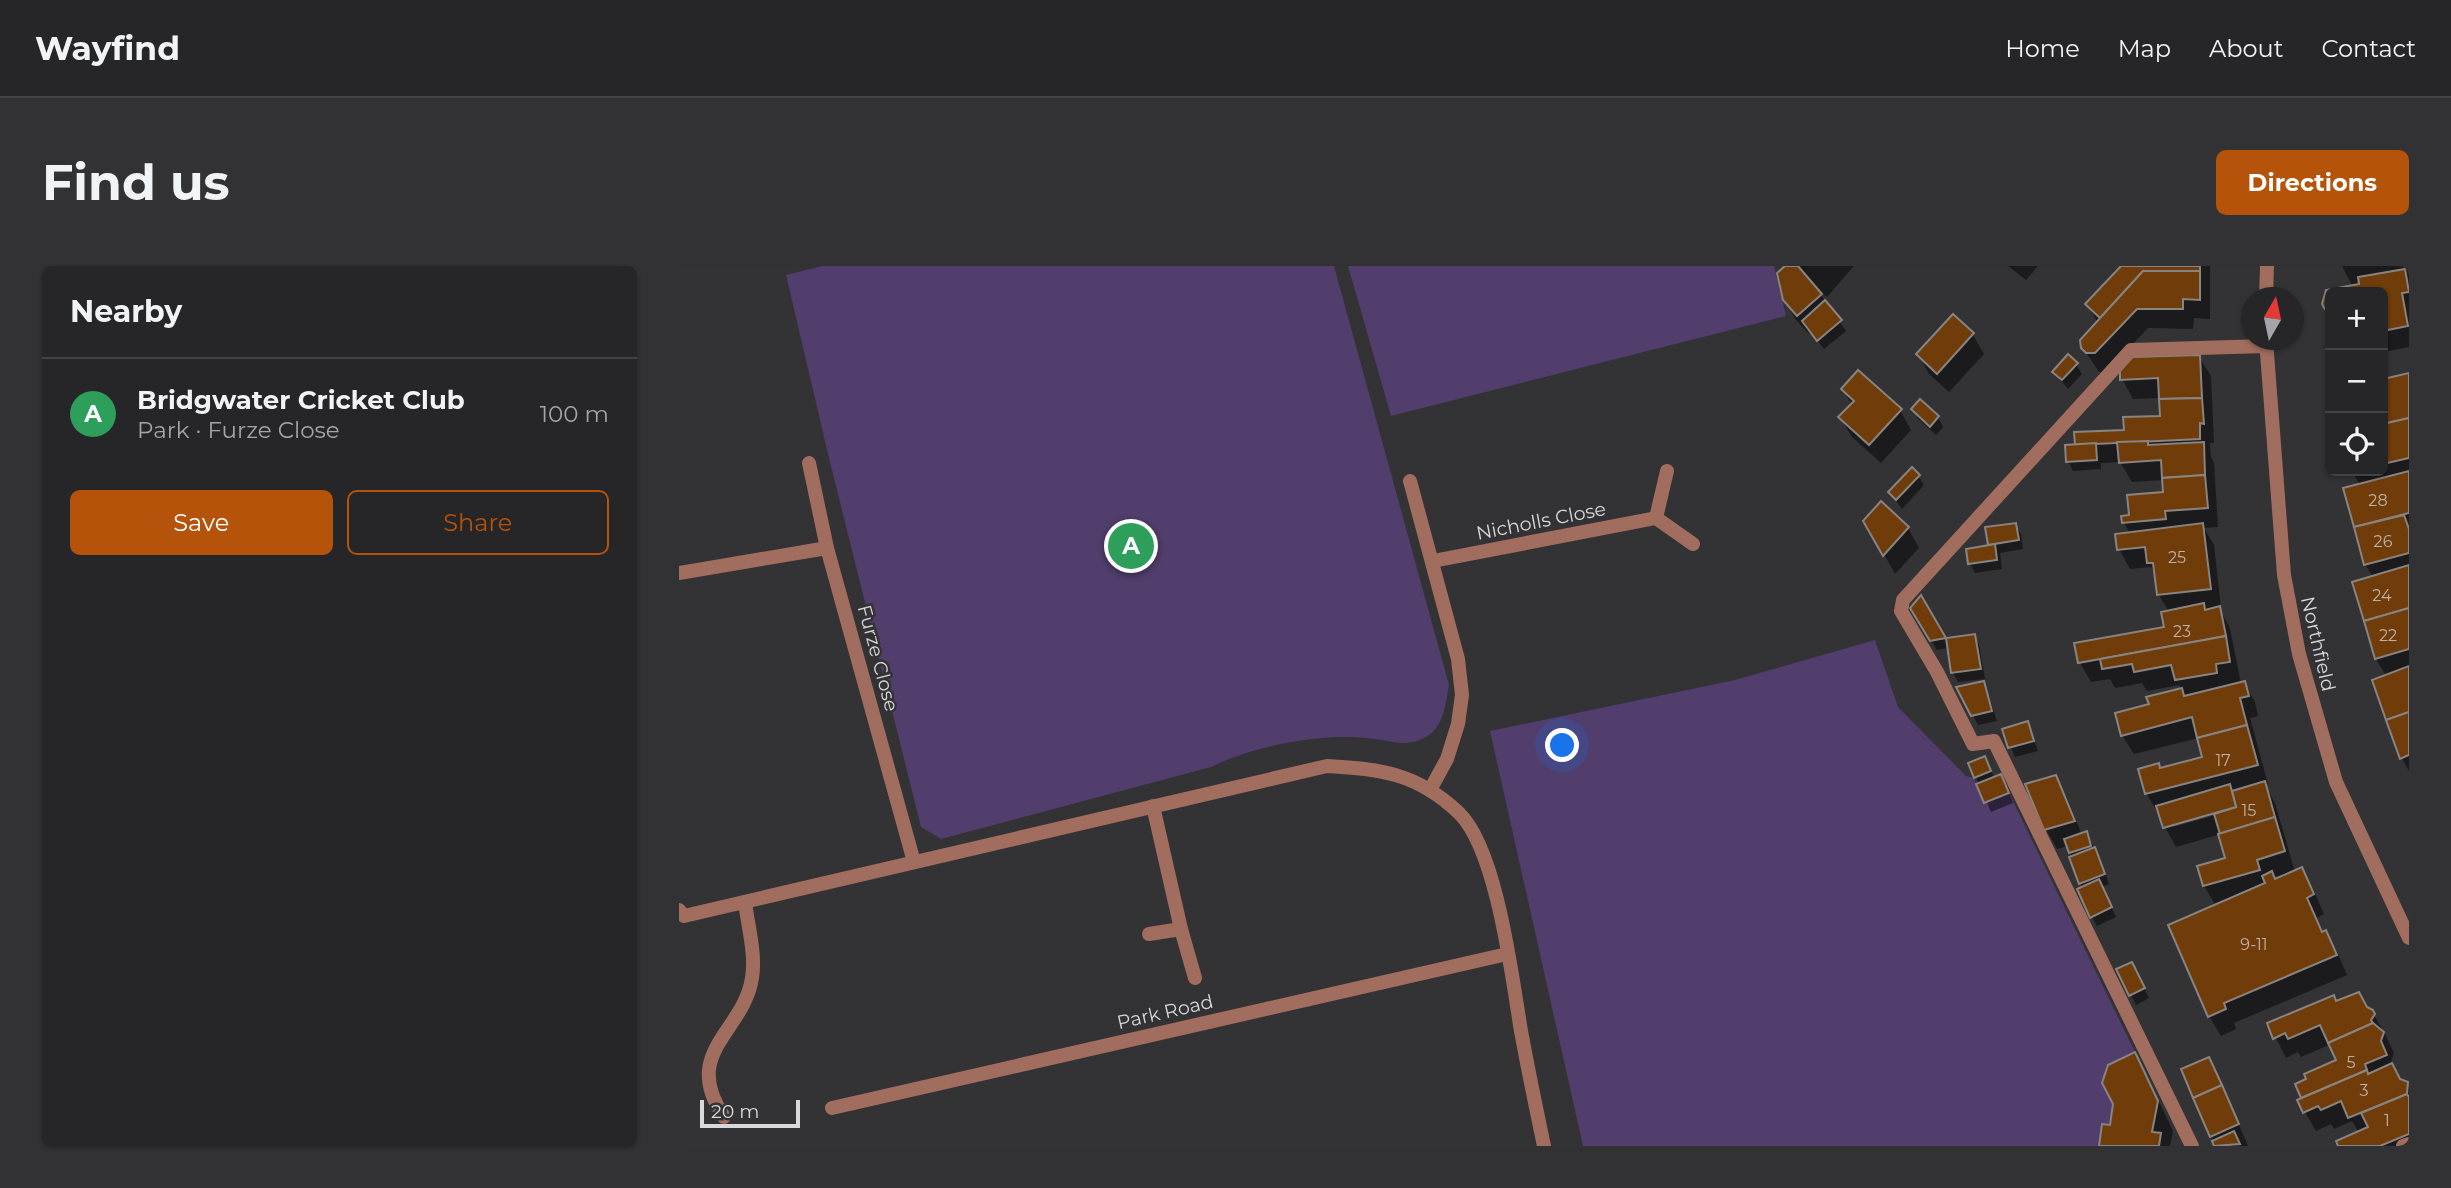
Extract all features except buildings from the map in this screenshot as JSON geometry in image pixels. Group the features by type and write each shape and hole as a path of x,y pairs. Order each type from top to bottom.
{"street":[{"path":"2266,287 2267,266"},
{"path":"2192,1146 1994,741 1973,744 1937,672 1901,611 1903,600 2131,350 2241,344"},
{"name":"Northfield","path":"2267,350 2284,575 2299,654 2336,782 2409,938"},
{"name":"Furze Close","path":"809,463 827,548 914,862"},
{"path":"1667,471 1656,518 1693,544"},
{"path":"1410,481 1458,659 1462,695 1458,724 1447,759 1430,790"},
{"name":"Nicholls Close","path":"1433,561 1656,518"},
{"path":"679,573 827,548"},
{"path":"679,910 684,916 1327,766 1369,768 1402,775 1430,790 1460,814 1479,842 1494,889 1544,1146"},
{"path":"1153,806 1195,978"},
{"path":"724,1117 715,1104 710,1087 710,1063 717,1043 743,1007 752,979 753,958 745,902"},
{"path":"1149,934 1181,929"},
{"name":"Park Road","path":"832,1108 1507,954"},
{"path":"2403,1146 2409,1144"}],"shaded area":[{"path":"823,266 1334,266 1449,685 1443,714 1437,727 1426,737 1406,743 1336,737 1272,746 1211,767 941,839 921,827 786,275"},
{"path":"1348,266 1774,266 1786,316 1391,416"},
{"path":"1875,640 1898,707 1966,776 1974,778 1976,784 2009,793 2135,1052 2108,1065 2102,1083 2113,1104 2110,1125 2102,1124 2099,1146 1583,1146 1490,731 1735,680"}],"place":[{"name":"Bridgwater Cricket Club","path":"1131,546"}]}
